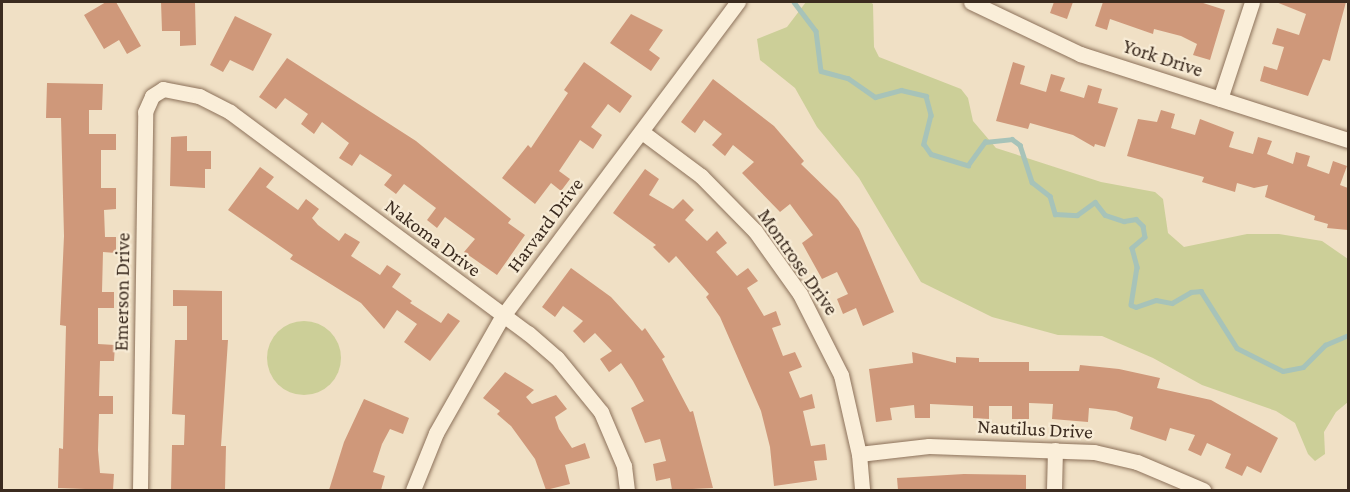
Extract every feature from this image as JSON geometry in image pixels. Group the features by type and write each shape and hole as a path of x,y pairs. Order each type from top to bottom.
{"street":[{"name":"Harvard Drive","path":"413,490 436,433 502,316 738,2"},
{"name":"York Drive","path":"971,2 1080,54 1348,140"},
{"path":"1220,99 1252,2"},
{"name":"Nakoma Drive","path":"152,96 163,89 175,89 200,96 230,112 557,358 601,412 624,466 627,490"},
{"name":"Emerson Drive","path":"140,490 145,112 152,96"},
{"name":"Montrose Drive","path":"642,132 701,176 748,224 800,294 841,375 859,454 862,490"},
{"name":"Nautilus Drive","path":"859,454 928,446 1055,450 1127,459 1203,490"},
{"path":"1054,490 1055,450"}],"green space":[{"path":"806,2 870,2 873,4 874,47 879,57 961,89 968,98 973,121 996,148 1101,182 1155,192 1163,199 1168,233 1184,247 1247,234 1279,234 1322,241 1348,259 1348,402 1336,412 1324,432 1325,454 1315,461 1308,454 1295,423 1276,411 1202,385 1153,358 1102,336 1058,335 992,317 921,282 859,178 817,127 795,88 760,60 757,39 787,27"},
{"path":"304,321 325,327 335,337 341,358 335,379 325,389 304,395 283,389 273,379 267,358 273,337 283,327"}],"building":[{"path":"106,2 116,2 141,46 127,54 119,40 104,49 84,15"},
{"path":"161,2 195,2 196,45 180,46 180,31 162,31"},
{"path":"1054,2 1073,2 1067,19 1050,13"},
{"path":"1103,2 1200,2 1225,10 1210,60 1193,55 1197,44 1181,36 1154,29 1153,34 1110,19 1107,30 1095,26"},
{"path":"1276,2 1346,2 1330,61 1323,59 1308,96 1260,81 1264,66 1277,70 1284,47 1272,44 1277,28 1299,35 1306,14"},
{"path":"631,14 663,30 649,50 660,58 651,71 610,43"},
{"path":"235,16 272,34 253,71 230,60 223,72 210,65"},
{"path":"287,58 416,141 511,219 508,223 525,235 497,275 464,252 475,239 445,217 437,228 427,220 436,208 404,184 396,194 384,185 392,175 360,154 352,166 339,158 349,143 322,122 314,134 301,124 308,114 285,98 276,109 259,97"},
{"path":"584,62 632,96 620,113 608,104 591,127 602,135 593,149 580,140 559,171 570,179 561,191 551,183 535,204 502,178 528,145 531,148 568,93 564,90"},
{"path":"1013,62 1025,66 1020,84 1046,92 1051,74 1065,78 1060,91 1084,98 1088,85 1102,89 1098,103 1118,108 1105,147 1095,144 1094,147 1073,135 1030,123 1028,129 996,121"},
{"path":"713,79 774,126 804,161 801,164 838,200 859,229 894,312 863,326 856,308 843,314 837,299 848,294 837,272 822,279 802,243 813,235 790,204 780,212 742,173 754,162 733,145 725,156 712,145 722,134 704,120 695,133 681,122"},
{"path":"47,83 103,84 102,110 89,110 89,134 116,134 116,150 101,150 101,188 116,188 116,209 104,210 105,237 116,237 116,253 103,252 102,292 114,292 114,308 98,308 98,344 115,345 114,361 100,361 99,396 113,396 113,414 99,414 98,450 100,473 114,474 113,490 58,488 59,448 63,449 66,326 60,325 64,236 61,118 46,118"},
{"path":"1161,110 1175,114 1171,128 1195,135 1200,119 1234,132 1229,147 1253,154 1258,137 1272,141 1267,154 1293,164 1296,152 1310,156 1307,166 1329,174 1333,161 1347,166 1340,185 1348,188 1348,230 1327,228 1328,224 1314,220 1315,216 1265,197 1268,185 1254,188 1237,183 1235,192 1202,182 1204,177 1127,156 1138,119 1157,122"},
{"path":"187,136 187,151 211,151 211,169 205,169 205,188 170,186 171,137"},
{"path":"260,167 274,177 266,187 298,210 306,199 319,209 312,218 318,225 339,241 345,233 360,242 351,256 380,275 387,265 401,274 392,287 412,301 410,303 441,323 448,313 460,321 430,361 404,342 417,324 397,310 384,329 361,303 290,259 293,255 228,210"},
{"path":"645,169 659,179 649,195 673,209 683,199 694,210 685,220 707,241 717,231 727,243 716,252 737,276 748,268 758,281 747,288 764,316 776,311 781,325 772,328 783,356 795,352 802,367 789,372 800,398 812,394 815,408 803,411 811,446 825,444 827,460 814,461 817,480 774,486 770,447 761,411 720,317 706,297 709,294 676,256 669,263 653,247 656,245 613,213"},
{"path":"571,268 611,297 642,331 645,328 665,357 662,359 690,412 693,411 713,488 672,490 670,478 656,481 653,464 666,461 660,439 645,443 631,408 644,401 633,381 621,363 609,372 600,359 612,351 595,333 584,343 573,331 583,321 563,306 555,317 542,307"},
{"path":"173,290 222,291 222,340 228,340 221,446 226,446 225,490 171,490 172,445 184,445 185,415 172,414 175,340 187,340 187,306 173,306"},
{"path":"912,352 956,363 956,357 979,358 979,362 1029,362 1029,371 1079,371 1080,365 1119,369 1160,378 1157,388 1211,400 1278,438 1261,473 1247,466 1242,476 1225,468 1231,454 1207,443 1201,456 1188,450 1195,435 1170,428 1166,441 1130,429 1133,417 1116,411 1089,408 1088,422 1052,419 1053,404 1029,403 1029,419 1012,419 1012,406 989,406 989,419 973,418 973,406 930,404 930,418 915,418 914,405 890,408 892,420 876,422 869,369 913,363"},
{"path":"505,372 534,390 526,397 532,404 556,395 567,409 555,417 559,429 572,448 585,443 590,458 565,465 570,484 546,490 535,459 511,426 497,414 500,411 483,398"},
{"path":"364,399 409,418 403,434 390,429 382,444 373,472 385,476 381,490 329,490 344,442"},
{"path":"964,474 1026,475 1026,490 898,490 897,478"}],"waterway":[{"path":"794,2 816,31 821,71 848,78 875,97 901,90 926,96 931,115 924,144 931,154 968,165 985,142 1012,139 1020,145 1032,182 1050,196 1055,214 1077,215 1095,202 1105,215 1124,221 1136,219 1143,226 1145,237 1132,248 1137,267 1131,305 1136,307 1156,300 1172,303 1191,292 1201,291 1237,348 1283,371 1303,367 1325,345 1348,335"}]}
